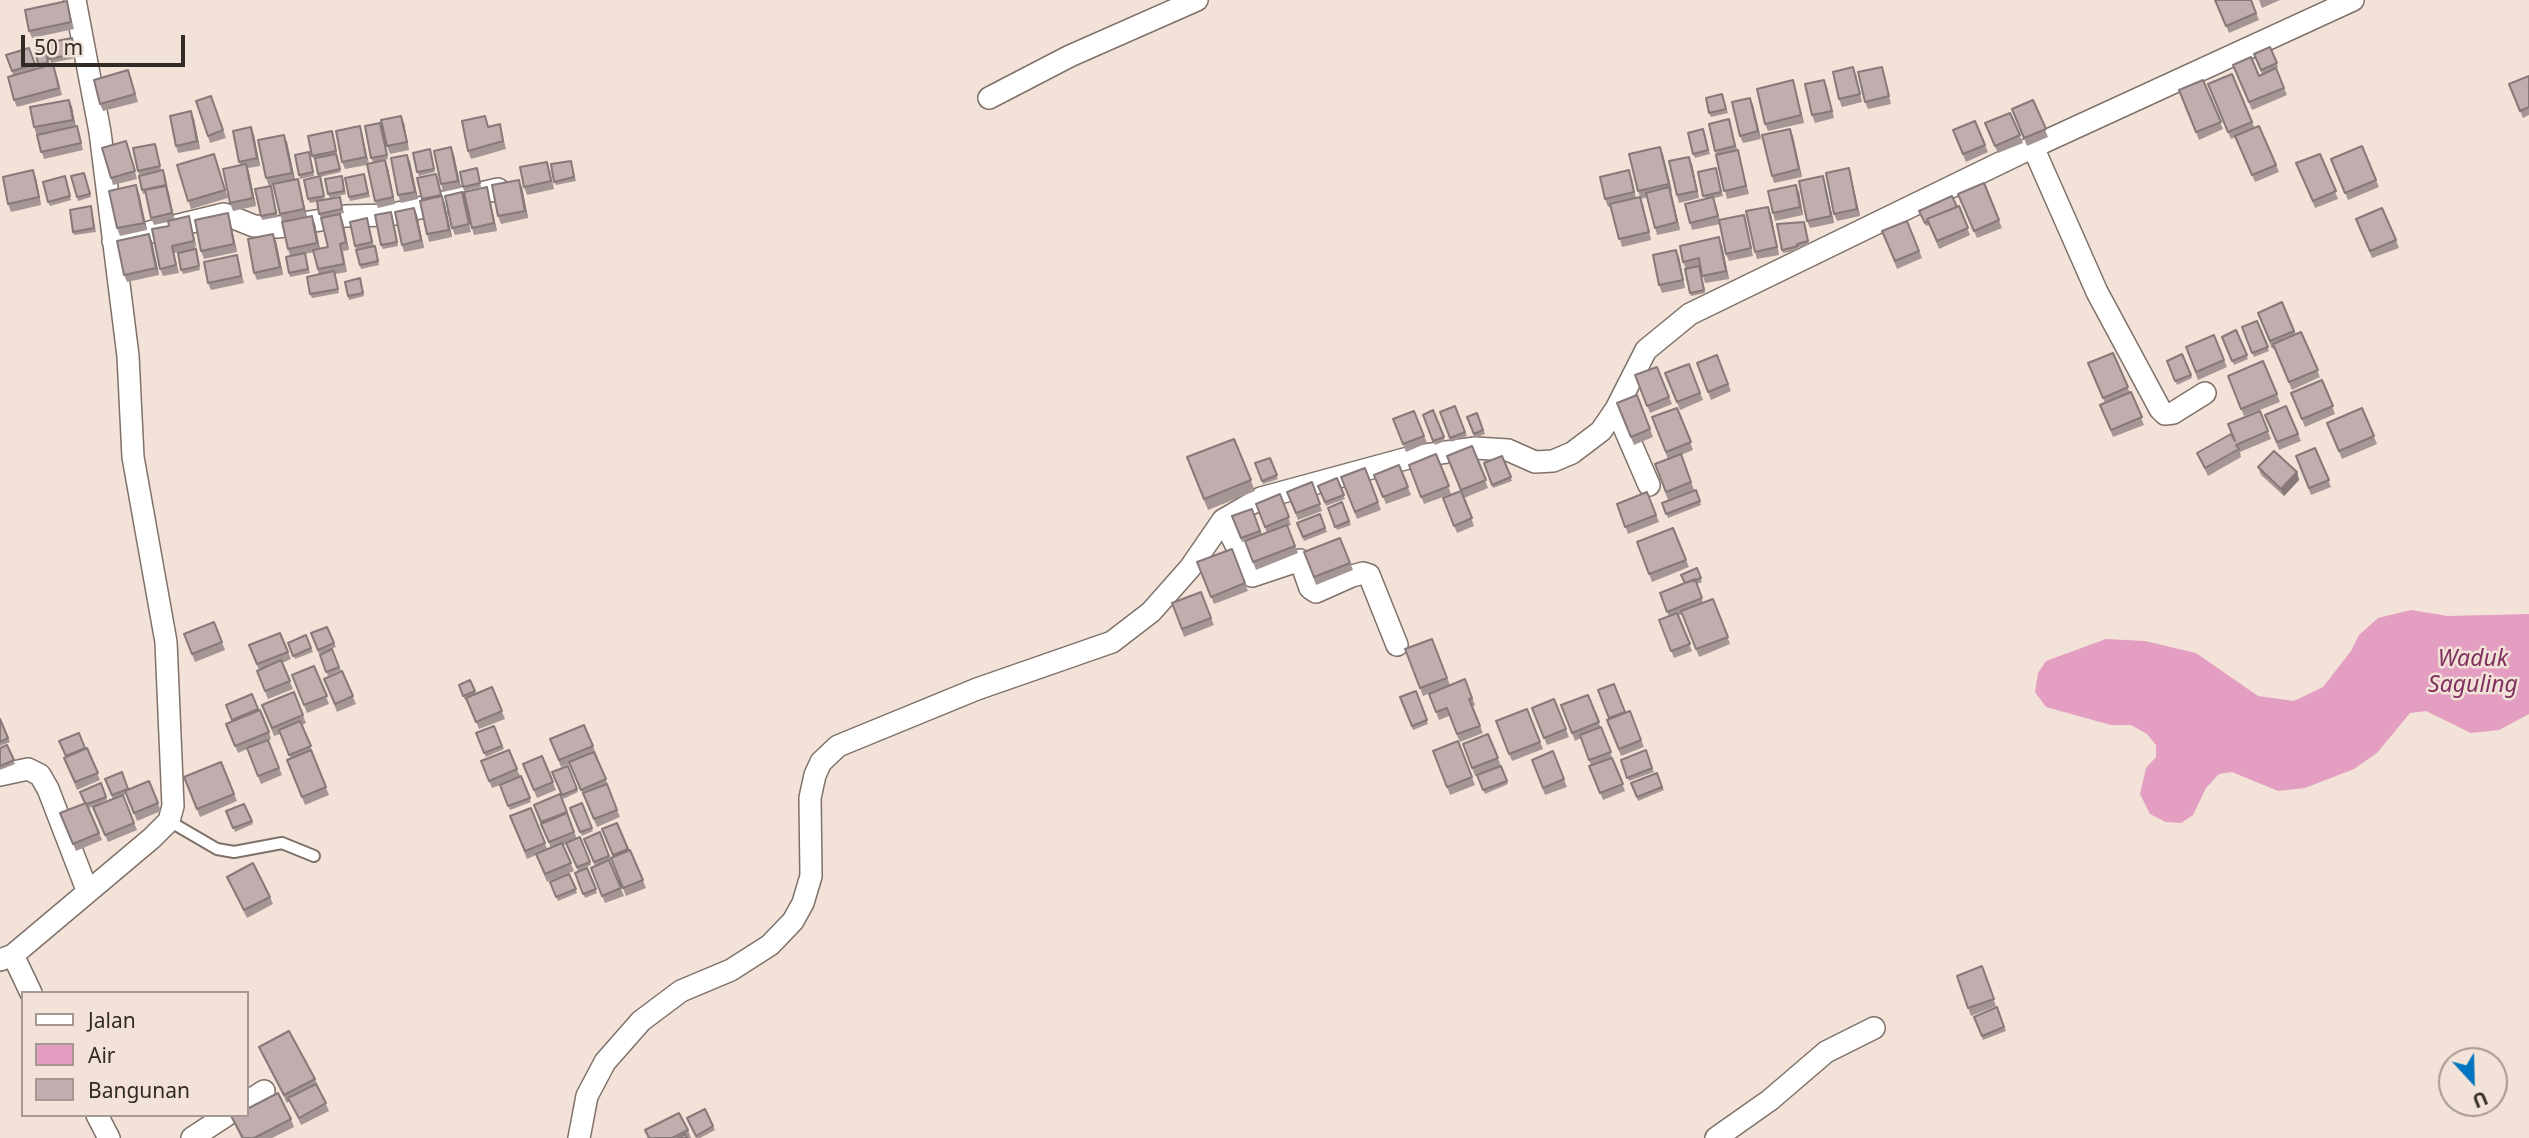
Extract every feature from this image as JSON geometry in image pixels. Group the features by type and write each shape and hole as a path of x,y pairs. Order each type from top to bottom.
{"street":[{"path":"30,991 7,958 169,821 173,806 166,642 133,457 128,356 100,132 75,0"},
{"path":"989,99 1070,57 1197,0"},
{"path":"579,1138 587,1096 605,1062 641,1021 681,990 731,970 770,945 793,922 803,903 811,876 810,798 821,762 838,746 977,689 1112,642 1151,612 1190,568 1223,520 1261,498 1412,457 1475,449 1508,450 1535,462 1553,461 1572,453 1601,431 1616,409 1646,351 1690,314 2033,148 2353,0"},
{"path":"2033,148 2097,292 2160,409 2165,414 2173,413 2205,393"},
{"path":"113,241 224,214 254,226 279,227 345,216 390,215 498,189"},
{"path":"1616,409 1649,485"},
{"path":"1223,520 1252,576 1300,560 1310,589 1316,592 1352,576 1363,573 1369,575 1397,645"},
{"path":"0,775 28,769 40,775 87,890"},
{"path":"1716,1138 1770,1100 1826,1052 1874,1028"},
{"path":"98,1117 109,1138"},
{"path":"192,1138 224,1117"}],"lane":[{"path":"169,821 217,849 234,852 282,843 314,856"}],"water":[{"name":"Waduk Saguling","path":"2411,610 2448,616 2529,614 2529,714 2499,730 2471,733 2426,711 2410,713 2377,753 2354,769 2305,788 2278,791 2232,772 2219,774 2206,788 2193,815 2181,823 2166,822 2150,814 2140,794 2146,768 2156,757 2156,745 2147,734 2131,725 2111,725 2046,707 2035,692 2038,673 2046,661 2106,639 2145,641 2196,653 2258,696 2294,701 2323,687 2351,651 2359,635 2378,618"}],"building":[{"path":"2215,0 2251,0 2256,13 2226,26"},
{"path":"67,1 71,22 29,31 25,10"},
{"path":"72,38 75,54 49,59 46,43"},
{"path":"45,46 48,63 38,64 35,49"},
{"path":"2270,47 2277,63 2261,70 2254,54"},
{"path":"29,48 35,64 12,71 6,55"},
{"path":"2251,57 2259,76 2276,68 2284,88 2249,102 2233,65"},
{"path":"53,64 59,88 14,100 8,77"},
{"path":"1853,67 1860,94 1839,99 1833,72"},
{"path":"1882,67 1889,96 1865,102 1858,72"},
{"path":"128,70 135,94 100,104 94,80"},
{"path":"2232,74 2252,122 2228,132 2208,84"},
{"path":"2529,76 2529,107 2520,111 2509,84"},
{"path":"1793,80 1801,115 1765,124 1757,89"},
{"path":"1824,80 1832,111 1812,115 1805,84"},
{"path":"2203,80 2221,122 2196,132 2179,90"},
{"path":"1722,94 1726,109 1709,113 1706,98"},
{"path":"211,96 223,130 208,136 196,101"},
{"path":"1750,98 1758,131 1740,136 1732,102"},
{"path":"69,100 73,120 34,127 30,107"},
{"path":"2033,100 2046,129 2024,138 2012,109"},
{"path":"191,111 197,141 176,146 170,116"},
{"path":"2010,113 2020,135 1995,146 1985,123"},
{"path":"401,116 407,142 387,146 381,120"},
{"path":"485,116 488,127 500,124 503,141 468,151 462,121"},
{"path":"1729,119 1735,146 1715,151 1709,124"},
{"path":"1975,121 1985,145 1963,154 1953,130"},
{"path":"380,123 387,155 371,158 365,126"},
{"path":"77,126 81,143 41,152 37,135"},
{"path":"360,126 366,157 342,162 336,131"},
{"path":"2259,126 2276,165 2252,175 2235,136"},
{"path":"251,127 257,158 239,162 233,131"},
{"path":"1703,129 1708,150 1693,154 1688,133"},
{"path":"1790,129 1799,169 1772,176 1762,135"},
{"path":"332,131 336,151 312,156 308,136"},
{"path":"284,135 292,173 266,178 258,140"},
{"path":"126,141 135,171 111,178 102,148"},
{"path":"155,144 160,166 138,171 133,148"},
{"path":"2362,146 2376,180 2345,193 2331,159"},
{"path":"451,147 458,181 441,184 434,151"},
{"path":"1660,147 1669,184 1638,191 1629,154"},
{"path":"430,149 434,169 417,172 413,153"},
{"path":"1738,150 1746,186 1724,191 1716,155"},
{"path":"309,152 313,172 299,175 295,155"},
{"path":"214,154 225,190 188,201 177,165"},
{"path":"336,154 340,169 318,174 315,158"},
{"path":"2320,154 2336,191 2313,201 2296,163"},
{"path":"407,155 415,192 398,195 391,158"},
{"path":"1689,157 1697,191 1677,195 1669,161"},
{"path":"385,160 393,197 375,201 367,164"},
{"path":"571,161 574,177 554,182 551,164"},
{"path":"547,162 551,181 524,187 520,167"},
{"path":"246,164 253,198 230,203 223,169"},
{"path":"477,168 480,183 463,187 460,172"},
{"path":"1716,168 1721,192 1703,196 1698,172"},
{"path":"1849,168 1857,209 1834,214 1826,173"},
{"path":"33,170 39,197 8,204 3,177"},
{"path":"163,170 166,185 142,190 139,176"},
{"path":"1629,170 1634,192 1605,199 1600,177"},
{"path":"84,173 90,194 77,197 71,176"},
{"path":"364,174 368,193 349,197 345,178"},
{"path":"436,174 441,195 422,199 417,178"},
{"path":"65,176 70,196 48,202 43,182"},
{"path":"320,176 324,196 308,199 304,180"},
{"path":"342,176 344,191 328,194 325,179"},
{"path":"1823,176 1831,216 1807,221 1799,181"},
{"path":"298,179 304,209 280,214 273,184"},
{"path":"519,180 525,211 498,216 492,185"},
{"path":"1984,183 1999,220 1974,231 1958,194"},
{"path":"136,185 144,223 117,228 109,191"},
{"path":"1796,185 1800,207 1773,213 1768,191"},
{"path":"166,186 172,213 151,218 145,190"},
{"path":"271,186 276,213 261,216 255,189"},
{"path":"487,187 494,223 472,228 464,192"},
{"path":"1669,187 1677,222 1655,228 1646,193"},
{"path":"462,192 469,224 452,228 445,196"},
{"path":"442,196 449,230 427,234 420,201"},
{"path":"1952,196 1957,207 1927,219 1925,223 1919,211"},
{"path":"340,197 342,209 319,214 317,201"},
{"path":"1640,197 1649,232 1619,239 1610,204"},
{"path":"1713,197 1718,216 1690,223 1685,204"},
{"path":"91,206 94,228 73,232 70,210"},
{"path":"1959,206 1968,228 1937,241 1927,219"},
{"path":"1768,207 1777,247 1755,252 1746,211"},
{"path":"414,208 421,240 402,245 395,212"},
{"path":"2382,208 2396,240 2370,251 2356,219"},
{"path":"391,212 397,242 381,245 375,215"},
{"path":"228,213 234,244 201,251 195,220"},
{"path":"340,214 346,242 340,244 344,264 318,269 313,250 328,247 321,218"},
{"path":"1744,215 1751,248 1726,254 1719,220"},
{"path":"189,216 194,241 172,246 176,265 160,269 152,229 169,226 168,221"},
{"path":"312,216 317,243 288,249 282,222"},
{"path":"367,218 372,242 355,246 350,222"},
{"path":"1907,221 1919,251 1895,261 1882,231"},
{"path":"1804,222 1808,241 1782,250 1777,224"},
{"path":"149,234 156,268 124,275 117,241"},
{"path":"273,234 280,267 254,273 248,239"},
{"path":"1719,237 1726,271 1702,276 1699,258 1683,262 1680,246"},
{"path":"375,246 378,261 360,265 356,250"},
{"path":"196,249 199,266 181,270 178,253"},
{"path":"1676,250 1683,280 1659,285 1653,255"},
{"path":"305,253 308,269 289,273 286,257"},
{"path":"237,255 241,276 208,283 204,262"},
{"path":"1699,266 1704,290 1690,293 1685,269"},
{"path":"334,271 338,289 310,294 307,277"},
{"path":"360,278 363,293 348,296 345,282"},
{"path":"2282,302 2294,331 2270,341 2258,313"},
{"path":"2257,321 2268,347 2252,353 2242,327"},
{"path":"2236,330 2247,355 2232,361 2222,337"},
{"path":"2301,332 2318,370 2289,382 2273,344"},
{"path":"2214,335 2224,360 2196,372 2186,347"},
{"path":"2113,353 2128,387 2103,398 2088,363"},
{"path":"2182,354 2191,375 2175,381 2167,361"},
{"path":"1717,355 1728,384 1708,392 1697,363"},
{"path":"2263,361 2277,394 2241,409 2228,376"},
{"path":"1689,364 1700,393 1677,402 1665,373"},
{"path":"1657,367 1669,397 1647,406 1635,375"},
{"path":"2322,380 2333,406 2302,419 2291,393"},
{"path":"2131,392 2142,417 2111,430 2100,405"},
{"path":"1637,395 1650,429 1631,437 1617,403"},
{"path":"1455,406 1465,432 1450,438 1440,412"},
{"path":"2286,406 2298,434 2277,442 2265,415"},
{"path":"1677,408 1691,442 1666,452 1652,417"},
{"path":"2362,408 2374,436 2339,451 2327,423"},
{"path":"1433,410 1444,437 1433,441 1423,415"},
{"path":"1414,411 1424,436 1403,444 1393,419"},
{"path":"2260,411 2268,431 2236,445 2239,449 2205,468 2197,453 2231,434 2235,441 2228,424"},
{"path":"1477,413 1483,430 1474,434 1467,417"},
{"path":"1234,439 1251,480 1204,499 1187,457"},
{"path":"1472,446 1486,480 1461,490 1447,456"},
{"path":"2315,448 2329,480 2309,488 2296,456"},
{"path":"2274,451 2297,472 2281,489 2258,467"},
{"path":"1436,454 1449,486 1421,497 1409,465"},
{"path":"1681,454 1691,482 1666,492 1655,464"},
{"path":"1502,456 1511,477 1492,485 1484,463"},
{"path":"1270,458 1277,475 1262,481 1255,463"},
{"path":"1399,465 1408,487 1383,497 1374,475"},
{"path":"1365,468 1378,502 1355,512 1341,477"},
{"path":"1337,478 1344,495 1325,502 1318,486"},
{"path":"1312,482 1320,504 1296,513 1287,492"},
{"path":"1696,490 1700,501 1666,514 1662,503"},
{"path":"1461,491 1472,518 1454,526 1443,498"},
{"path":"1647,492 1656,515 1625,527 1617,504"},
{"path":"1280,494 1289,517 1265,527 1256,504"},
{"path":"1342,502 1349,521 1335,527 1328,508"},
{"path":"1252,509 1260,531 1241,538 1232,516"},
{"path":"1320,514 1325,528 1303,537 1297,523"},
{"path":"1287,525 1295,546 1253,562 1245,541"},
{"path":"1673,528 1686,560 1649,574 1637,542"},
{"path":"1340,538 1350,563 1314,577 1304,552"},
{"path":"1232,549 1245,583 1211,597 1197,562"},
{"path":"1697,568 1701,578 1685,583 1681,575"},
{"path":"1695,579 1702,598 1667,612 1660,593"},
{"path":"1201,592 1211,618 1182,629 1172,603"},
{"path":"1713,599 1728,637 1696,649 1681,611"},
{"path":"1677,613 1690,644 1671,651 1659,620"},
{"path":"214,622 222,642 192,654 184,634"},
{"path":"327,627 334,643 318,650 311,633"},
{"path":"280,633 288,652 257,664 249,645"},
{"path":"306,635 311,648 293,656 288,643"},
{"path":"1432,639 1447,678 1420,688 1405,649"},
{"path":"332,649 339,667 326,672 320,655"},
{"path":"281,660 290,681 265,691 257,671"},
{"path":"314,666 327,696 304,705 292,675"},
{"path":"342,671 353,696 335,704 324,679"},
{"path":"1465,679 1472,698 1469,699 1480,726 1457,734 1447,708 1436,712 1429,694"},
{"path":"470,680 475,691 463,696 459,685"},
{"path":"1614,684 1625,712 1609,718 1598,690"},
{"path":"492,687 502,711 476,722 466,698"},
{"path":"1416,691 1427,720 1412,726 1400,697"},
{"path":"294,692 303,715 272,728 262,705"},
{"path":"252,694 258,709 232,720 226,705"},
{"path":"1588,695 1599,722 1572,733 1561,705"},
{"path":"1554,699 1566,729 1544,738 1532,708"},
{"path":"1527,709 1540,742 1509,754 1496,721"},
{"path":"260,710 269,732 235,746 226,724"},
{"path":"1630,711 1641,740 1619,749 1607,720"},
{"path":"0,719 8,738 0,742"},
{"path":"300,721 311,746 289,755 279,730"},
{"path":"584,725 593,746 559,760 550,739"},
{"path":"494,726 502,746 484,753 476,733"},
{"path":"1601,727 1611,752 1589,760 1580,735"},
{"path":"79,733 85,748 66,756 59,741"},
{"path":"1488,734 1498,758 1472,768 1463,744"},
{"path":"268,740 279,768 258,776 247,748"},
{"path":"1458,741 1472,777 1447,787 1433,751"},
{"path":"7,745 14,760 0,766 0,748"},
{"path":"87,748 98,773 75,782 64,758"},
{"path":"311,750 326,787 302,797 287,760"},
{"path":"509,750 517,769 489,781 481,761"},
{"path":"1646,750 1652,768 1627,778 1621,760"},
{"path":"1553,751 1564,779 1543,788 1532,760"},
{"path":"594,752 606,779 581,790 569,762"},
{"path":"542,756 553,782 534,790 523,764"},
{"path":"1612,758 1623,784 1600,793 1589,766"},
{"path":"221,762 234,794 197,809 184,777"},
{"path":"568,766 577,789 562,795 552,772"},
{"path":"1501,766 1507,781 1483,790 1477,775"},
{"path":"122,772 128,789 112,795 105,779"},
{"path":"1657,773 1662,787 1637,797 1631,783"},
{"path":"521,776 530,798 508,806 500,785"},
{"path":"149,781 158,803 134,813 125,791"},
{"path":"101,783 106,797 85,803 80,792"},
{"path":"607,784 617,810 594,819 583,793"},
{"path":"560,794 567,812 541,822 534,805"},
{"path":"123,795 134,823 105,835 93,807"},
{"path":"86,803 99,833 73,844 60,813"},
{"path":"582,803 592,828 580,832 570,808"},
{"path":"244,804 252,821 233,828 226,811"},
{"path":"531,808 545,843 525,851 510,816"},
{"path":"567,813 574,832 549,842 541,824"},
{"path":"617,823 628,849 613,855 602,829"},
{"path":"600,832 609,856 594,862 584,839"},
{"path":"580,837 590,862 577,867 566,843"},
{"path":"562,843 571,863 545,874 536,854"},
{"path":"630,850 643,880 623,888 611,858"},
{"path":"609,860 621,888 602,896 591,868"},
{"path":"253,863 270,897 244,910 227,877"},
{"path":"587,868 596,889 583,894 575,873"},
{"path":"569,874 576,889 556,897 550,882"},
{"path":"1982,966 1994,999 1968,1008 1957,976"},
{"path":"1997,1007 2004,1027 1982,1036 1974,1017"},
{"path":"289,1031 315,1079 284,1095 259,1047"},
{"path":"316,1084 326,1103 299,1118 288,1098"},
{"path":"278,1093 291,1119 254,1138 243,1138 232,1117 248,1117 248,1108"},
{"path":"705,1109 713,1126 696,1136 687,1118"},
{"path":"679,1113 688,1130 672,1138 649,1138 645,1130"}]}
